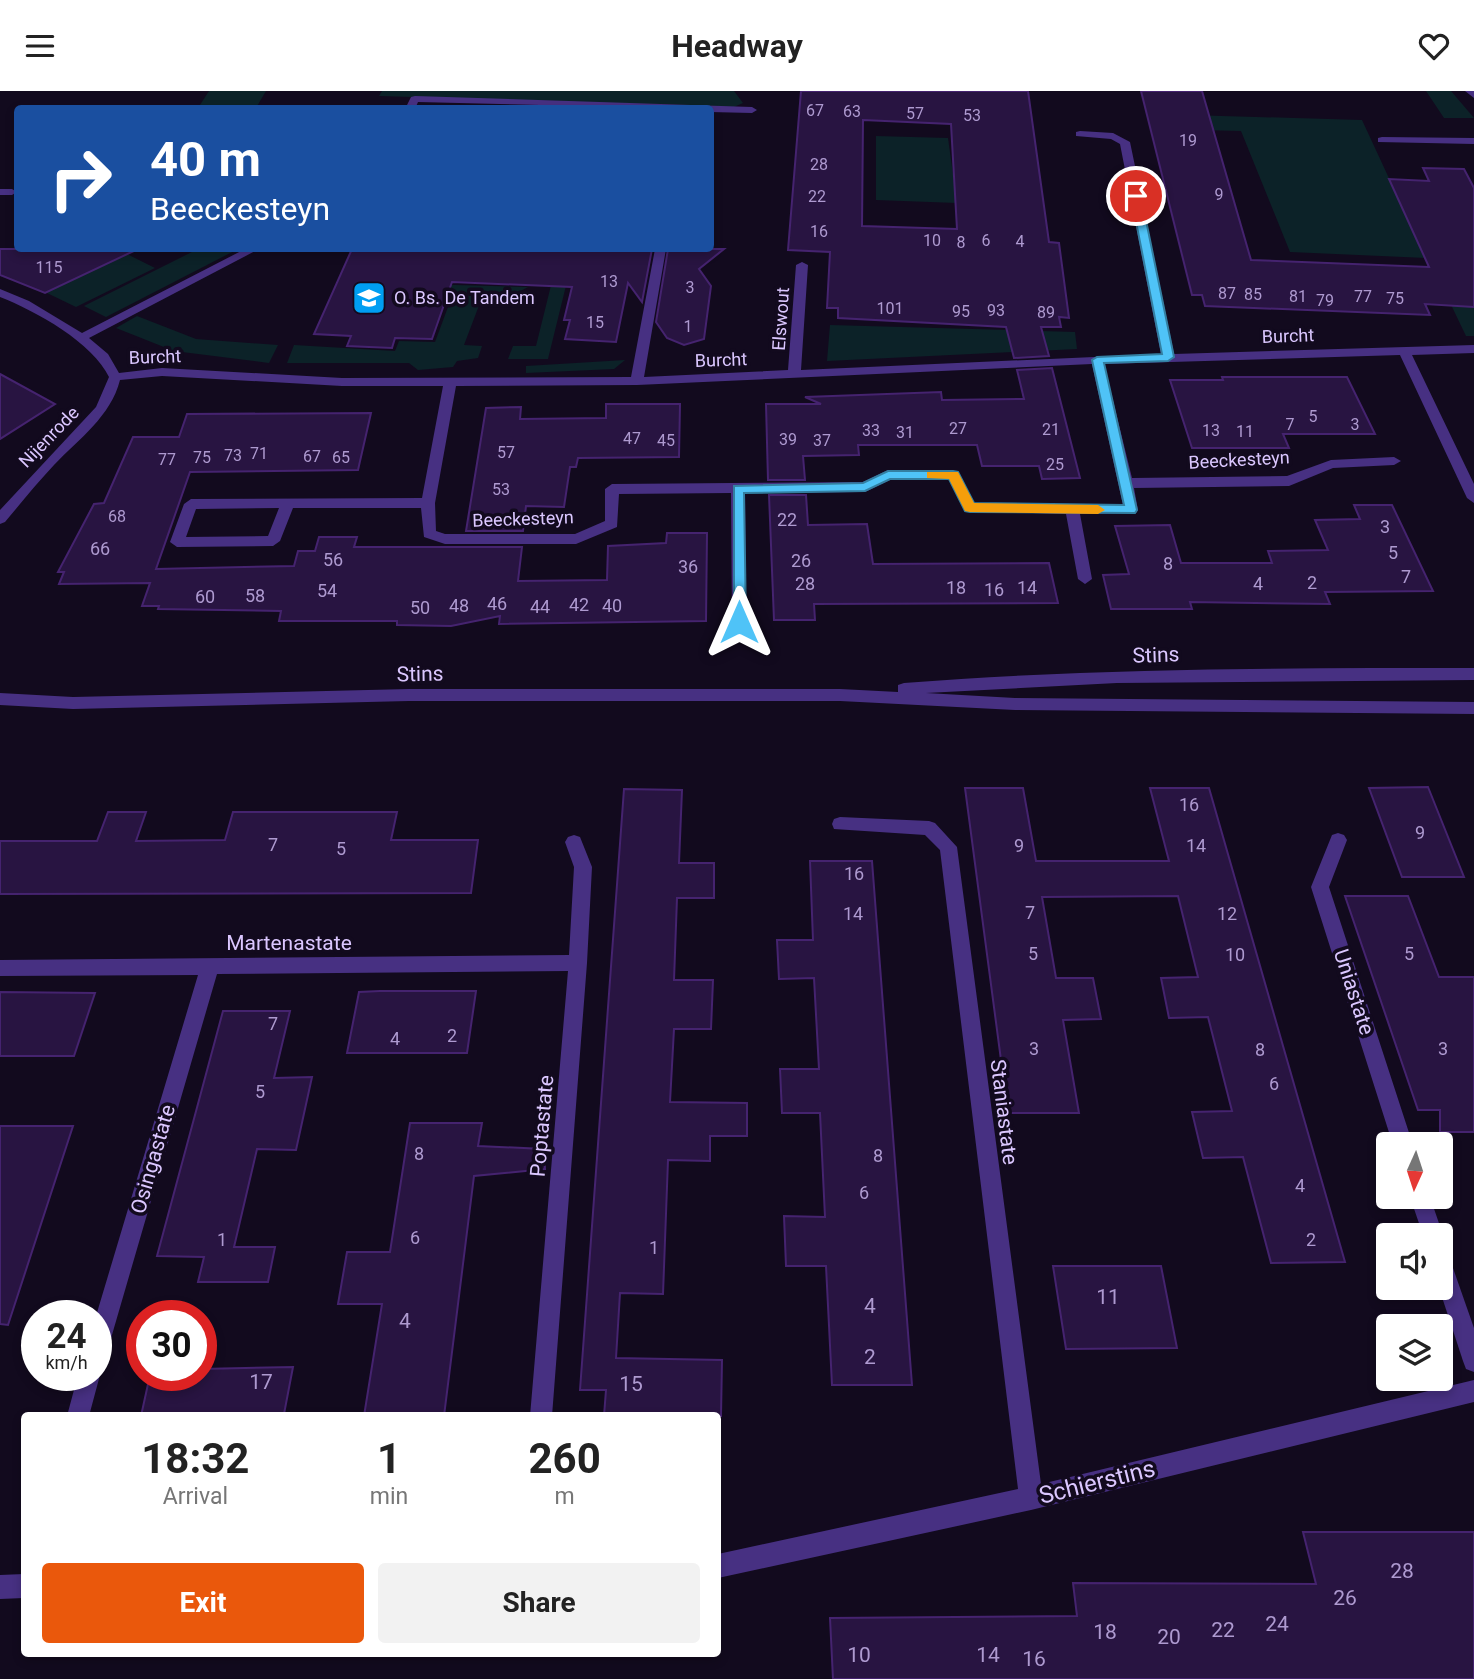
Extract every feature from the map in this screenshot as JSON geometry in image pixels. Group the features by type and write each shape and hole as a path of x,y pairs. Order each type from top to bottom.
{"street":[{"path":"412,105 415,99 599,105"},
{"path":"714,109 752,110"},
{"path":"1080,134 1113,136 1125,142 1168,357"},
{"path":"1382,140 1474,141"},
{"path":"0,192 12,192"},
{"path":"79,339 247,252"},
{"path":"637,381 660,252"},
{"name":"Elswout","path":"794,375 802,265"},
{"name":"Burcht","path":"0,293 14,298 79,339 105,358 115,377 162,372 342,382 637,381 1168,357 1474,349"},
{"path":"1404,350 1458,459 1474,498"},
{"name":"Beeckesteyn","path":"450,382 428,503 429,534 445,539 576,538 612,524 612,489 865,487 888,475 953,475 970,508 1131,510 1097,360"},
{"name":"Nijenrode","path":"0,519 57,454 98,414 112,395 115,377"},
{"path":"1458,459 1474,480"},
{"name":"Beeckesteyn","path":"1126,483 1289,481 1331,464 1394,461"},
{"path":"738,489 739,622"},
{"path":"288,503 273,541 177,542 191,504 288,503 428,503"},
{"path":"1072,510 1085,579"},
{"name":"Stins","path":"840,695 991,681 1142,676 1474,674"},
{"name":"Stins","path":"0,699 73,703 409,695 840,695 1015,704 1474,708"},
{"name":"Staniastate","path":"840,824 929,828 948,847 1031,1498"},
{"name":"Uniastate","path":"1338,840 1320,887 1399,1132"},
{"name":"Poptastate","path":"541,1412 578,963 583,867 574,842"},
{"name":"Martenastate","path":"0,968 578,963"},
{"name":"Osingastate","path":"111,1300 210,966"},
{"path":"1453,1297 1474,1361"},
{"path":"79,1412 85,1391"},
{"name":"Schierstins","path":"721,1565 1031,1498 1474,1391"},
{"path":"0,1587 21,1586"}],"shaded area":[{"path":"209,91 266,91 258,105 200,105"},
{"path":"382,91 734,91 743,103 734,107 379,96"},
{"path":"1426,91 1451,91 1474,118 1444,118"},
{"path":"1156,114 1362,120 1426,258 1290,252 1241,131 1159,129"},
{"path":"876,136 948,138 957,203 876,200"},
{"path":"69,252 123,252 155,268 76,307 22,281 72,254"},
{"path":"192,252 232,252 106,317 84,306"},
{"path":"559,252 574,252 548,359 508,359 513,346 536,346"},
{"path":"420,284 528,287 513,295 483,295 464,345 482,346 478,358 457,361 453,367 418,370 409,363 287,363 294,345 395,351 399,341 435,342 451,299 416,298"},
{"path":"1443,288 1474,288 1474,336 1466,336"},
{"path":"137,316 196,339 278,345 269,363 174,351 116,328"},
{"path":"830,325 1075,332 1077,349 827,361"},
{"path":"625,360 614,369 526,373 526,366"}],"building":[{"path":"801,91 1028,91 1049,242 1059,243 1069,318 1059,317 1061,327 1041,327 1049,356 1014,358 1006,327 838,318 838,308 827,308 830,252 788,250","holes":["863,120 951,124 957,229 862,226"]},
{"path":"1141,91 1202,91 1251,260 1429,267 1389,179 1429,181 1423,168 1464,169 1474,188 1474,307 1425,304 1430,315 1205,306 1202,295 1192,295"},
{"path":"0,249 14,249 14,252 132,252 45,293 0,275"},
{"path":"714,249 724,249 699,269 711,286 704,339 684,345 667,338 656,322 668,252 714,252"},
{"name":"O. Bs. De Tandem","path":"351,252 651,252 642,302 628,283 616,342 565,339 570,320 564,320 572,287 452,282 432,339 395,338 392,348 347,346 351,336 314,334"},
{"path":"1052,368 1080,478 1042,479 1039,466 982,466 977,445 858,445 859,455 803,456 805,480 768,480 766,404 821,404 805,397 941,392 942,400 1024,399 1017,370"},
{"path":"0,374 55,404 0,439"},
{"path":"1222,377 1347,377 1375,434 1283,434 1289,448 1192,448 1170,380 1223,380"},
{"path":"606,404 680,404 679,457 578,458 576,467 570,467 564,507 526,506 523,531 466,531 486,408 521,407 520,419 606,418"},
{"path":"371,413 358,470 190,472 156,569 294,566 298,551 315,551 319,537 357,537 354,547 522,547 518,581 607,580 608,546 666,543 667,533 707,533 706,621 499,624 500,616 451,626 397,625 397,621 279,621 281,611 158,609 159,606 142,606 150,583 59,584 64,572 58,572 94,504 104,503 133,437 179,437 187,414"},
{"path":"769,495 806,495 808,525 867,524 873,564 1049,563 1058,603 814,604 815,620 774,620"},
{"path":"1354,505 1392,505 1433,591 1325,592 1330,604 1190,602 1192,609 1111,609 1103,575 1129,574 1115,526 1170,525 1181,563 1272,563 1268,551 1328,550 1315,520 1360,519"},
{"path":"1428,787 1464,877 1402,877 1369,788"},
{"path":"965,788 1023,788 1036,861 1169,861 1150,788 1209,788 1345,1262 1271,1263 1243,1157 1203,1158 1192,1112 1232,1111 1208,1017 1169,1018 1161,978 1198,977 1178,896 1042,897 1056,978 1093,978 1101,1019 1063,1020 1079,1113 1008,1113"},
{"path":"624,789 682,790 679,863 714,863 714,898 677,898 674,980 713,980 711,1029 674,1029 670,1102 747,1103 747,1136 710,1136 710,1161 668,1160 663,1294 620,1293 616,1358 722,1360 721,1416 721,1412 604,1412 606,1390 580,1390"},
{"path":"108,812 146,812 136,841 225,840 233,812 397,812 391,840 478,840 471,893 0,894 0,841 97,841"},
{"path":"810,861 872,861 912,1385 832,1385 826,1266 786,1266 784,1216 825,1217 820,1113 782,1113 780,1069 819,1069 814,978 779,979 777,940 813,940"},
{"path":"1345,896 1408,896 1439,977 1474,977 1474,1132 1440,1132 1440,1110 1418,1110"},
{"path":"476,991 467,1053 347,1053 359,992"},
{"path":"0,992 95,993 74,1056 0,1056"},
{"path":"223,1011 290,1011 274,1078 312,1077 296,1150 257,1149 234,1247 275,1247 268,1282 198,1282 204,1257 157,1256"},
{"path":"410,1123 482,1123 478,1146 544,1149 545,1169 474,1176 444,1412 365,1412 382,1304 338,1304 347,1252 390,1252"},
{"path":"0,1126 73,1126 8,1325 0,1324"},
{"path":"1053,1266 1161,1266 1177,1348 1066,1349"},
{"path":"293,1367 284,1412 142,1412 146,1391 217,1391 217,1369"},
{"path":"1303,1532 1474,1532 1474,1679 833,1679 830,1618 1077,1616 1073,1583 1316,1584"}],"slow traffic":[{"path":"931,475 953,475 970,508 1098,510"}],"place":[{"name":"O. Bs. De Tandem","path":"369,298"}],"route":[{"path":"739,622 738,489 865,487 888,475 953,475 970,508 1131,510 1097,360 1168,357 1136,196"}]}
